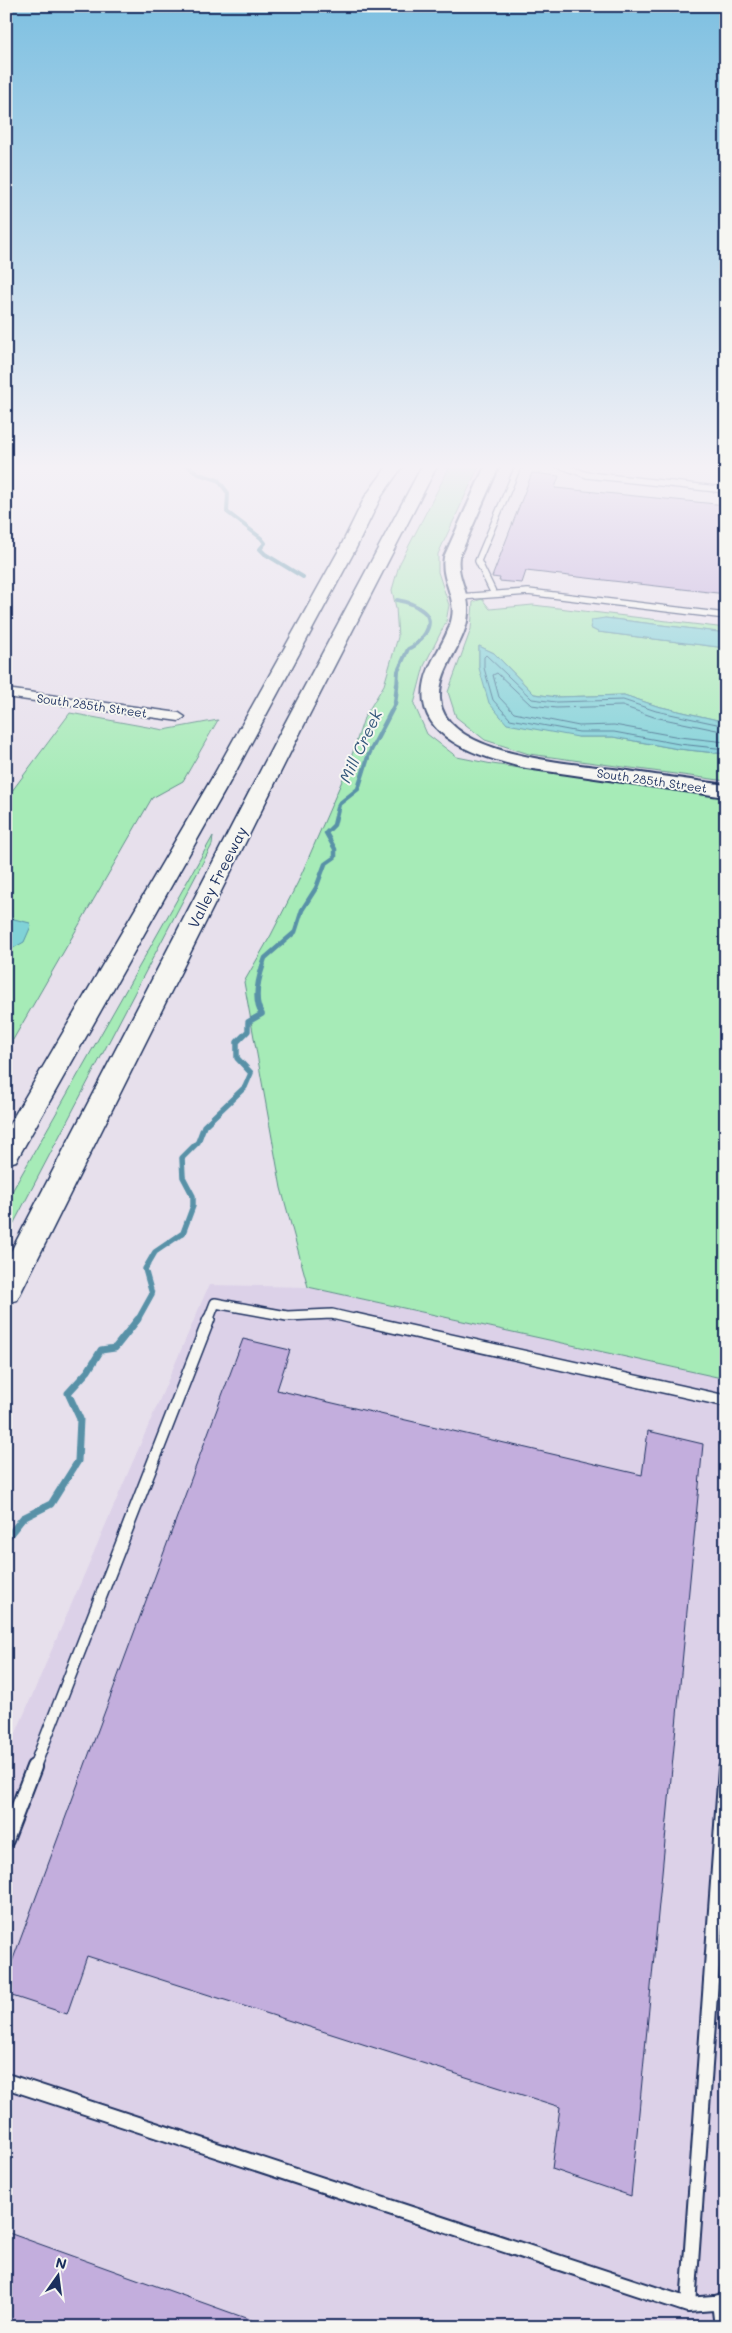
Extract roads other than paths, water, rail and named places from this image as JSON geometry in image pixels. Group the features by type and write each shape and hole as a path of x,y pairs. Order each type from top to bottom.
{"highway":[{"path":"6,1154 226,771 334,573"},
{"name":"Valley Freeway","path":"6,1291 289,734 374,573"}],"street":[{"name":"South 285th Street","path":"453,573 459,596 460,618 434,680 432,696 438,718 462,741 479,749 526,762 726,791"},
{"name":"South 285th Street","path":"6,693 179,716"}],"lane":[{"path":"484,573 494,594"},
{"path":"459,596 528,592 726,616"},
{"path":"6,1840 215,1303 287,1316 332,1314 726,1401"},
{"path":"688,2305 726,1770"},
{"path":"6,2081 688,2305 723,2302 722,2327"}],"water":[{"path":"605,618 726,633 726,648 598,632 590,628 592,620"},
{"path":"479,646 494,653 534,694 556,697 624,695 657,706 726,722 726,754 678,749 613,737 578,737 507,724 489,703 479,668"},
{"path":"6,917 30,923 31,926 24,942 6,952"}],"waterway":[{"name":"Mill Creek","path":"296,573 303,577"},
{"name":"Mill Creek","path":"397,600 420,609 429,621 426,633 418,643 408,649 398,671 397,687"},
{"name":"Mill Creek","path":"262,967 265,958 295,932 302,910 316,888 325,864 335,857 335,849 326,833 334,825 339,804 358,789 369,754 395,704 397,685"},
{"name":"Mill Creek","path":"137,1321 152,1294 145,1269 155,1252 183,1233 193,1206 193,1196 183,1177 182,1158 198,1142 204,1126 245,1087 251,1073 237,1058 237,1042 248,1031 248,1022 262,1014 257,997 263,965"},
{"name":"Mill Creek","path":"6,1539 23,1518 51,1504 78,1461 80,1419 68,1393 88,1371 101,1350 115,1348 138,1319"}]}
